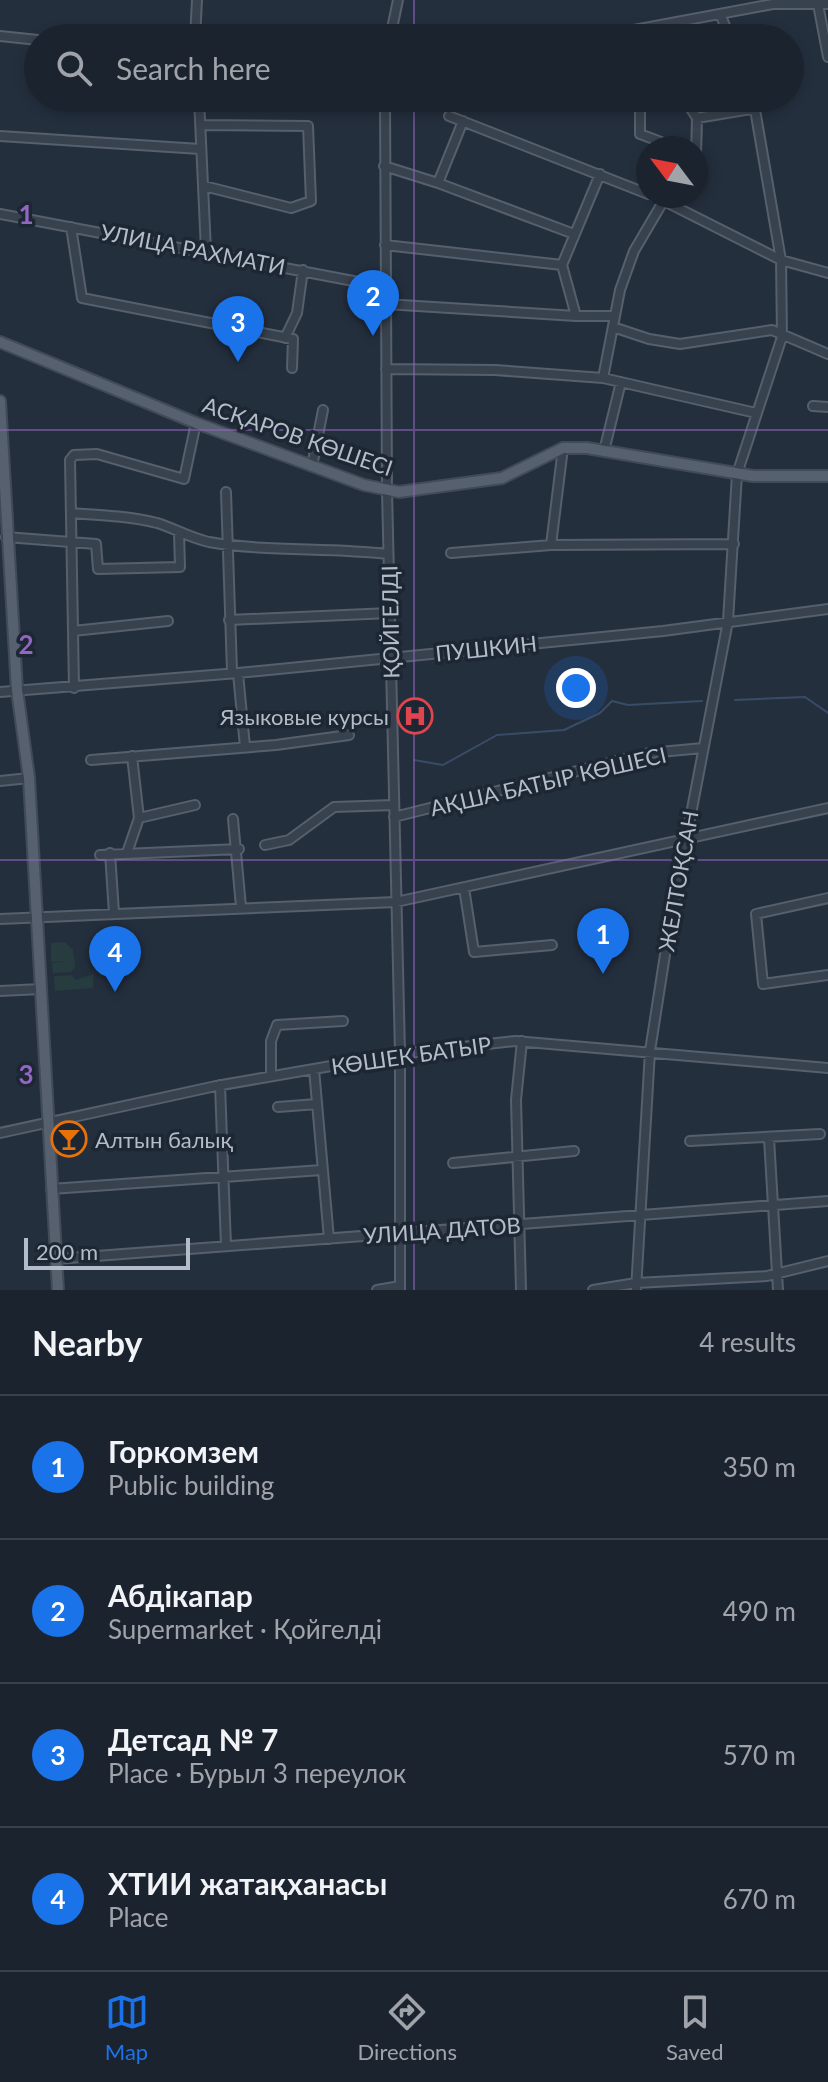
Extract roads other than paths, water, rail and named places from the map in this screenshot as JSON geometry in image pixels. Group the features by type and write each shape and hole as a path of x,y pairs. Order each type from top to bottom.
{"main road":[{"name":"АСҚАРОВ КӨШЕСІ","path":"0,342 196,423 387,490 399,492 502,478 563,448"},
{"path":"0,401 6,599 29,778 46,1124 58,1290"},
{"path":"563,448 604,451 737,474 828,476"}],"street":[{"path":"196,24 197,0"},
{"path":"393,24 398,0"},
{"path":"661,24 721,16 773,4 823,4 828,57"},
{"path":"721,16 724,24"},
{"path":"0,36 24,39"},
{"path":"200,112 206,251"},
{"name":"ҚОЙГЕЛДІ","path":"385,112 388,554 400,1054 400,1288"},
{"path":"639,112 640,134 645,136"},
{"path":"693,112 697,118 697,136"},
{"path":"697,118 733,112"},
{"name":"ЖЕЛТОҚСАН","path":"636,1287 650,1051 686,837 728,621 737,474 782,337 781,260 758,112"},
{"path":"449,116 636,189"},
{"path":"438,183 463,121"},
{"path":"201,125 308,126 311,201 291,208 204,186"},
{"path":"0,136 200,149"},
{"path":"384,166 574,234"},
{"path":"576,316 562,265 600,174"},
{"path":"603,378 614,316 634,251 659,208"},
{"path":"680,208 781,260 828,273"},
{"name":"УЛИЦА РАХМАТИ","path":"0,214 385,287"},
{"path":"71,227 83,299 295,341 292,368"},
{"path":"385,245 562,265"},
{"path":"285,338 297,313 303,270"},
{"path":"385,304 614,316"},
{"path":"613,327 649,339 680,344 772,330 782,337 828,354"},
{"path":"386,369 495,370 603,378 756,413"},
{"path":"604,451 621,382"},
{"path":"813,406 828,407"},
{"path":"312,466 323,410"},
{"path":"74,688 71,456 97,454 184,479 196,423"},
{"path":"551,545 563,448"},
{"path":"226,492 229,620 245,747"},
{"path":"71,513 128,517 229,545 336,548 388,554"},
{"path":"6,537 96,544 98,569 180,567 179,533"},
{"path":"451,553 551,545 734,544"},
{"name":"ПУШКИН","path":"0,692 74,688 663,631 828,609"},
{"path":"229,620 390,613"},
{"path":"73,631 168,621"},
{"path":"91,760 349,735"},
{"name":"АҚША БАТЫР КӨШЕСІ","path":"394,817 649,753 703,748"},
{"path":"127,853 139,818 132,756"},
{"path":"0,781 29,778"},
{"path":"139,818 195,805"},
{"path":"265,845 289,840 334,807 394,805"},
{"path":"0,919 396,902 828,808"},
{"path":"233,819 239,849 241,907"},
{"path":"100,855 239,849"},
{"path":"110,853 114,913"},
{"path":"464,888 474,952 552,945"},
{"path":"828,898 756,913 763,984 828,975"},
{"path":"0,991 41,989"},
{"path":"271,1076 271,1041 277,1025 343,1021"},
{"path":"521,1290 516,1100 522,1041"},
{"name":"КӨШЕК БАТЫР","path":"0,1133 271,1076 400,1054 522,1041 828,1068"},
{"path":"314,1069 329,1239"},
{"path":"220,1085 226,1246"},
{"path":"278,1107 317,1104"},
{"path":"690,1141 820,1134"},
{"path":"769,1138 778,1290"},
{"path":"453,1163 574,1151"},
{"path":"51,1189 322,1170"},
{"name":"УЛИЦА ДАТОВ","path":"56,1259 828,1201"},
{"path":"593,1290 777,1274 828,1261"},
{"path":"377,1290 400,1288"}],"waterway":[{"path":"735,700 805,697 828,713"},
{"path":"414,760 443,765 497,735 564,730 600,713 612,701 628,705 702,701"}],"place":[{"name":"Абдiкапар","path":"373,336"},
{"name":"Детсад № 7","path":"238,362"},
{"name":"Языковые курсы","path":"415,716"},
{"name":"Горкомзем","path":"603,974"},
{"name":"ХТИИ жатақханасы","path":"115,992"},
{"name":"Алтын балық","path":"69,1139"}]}
